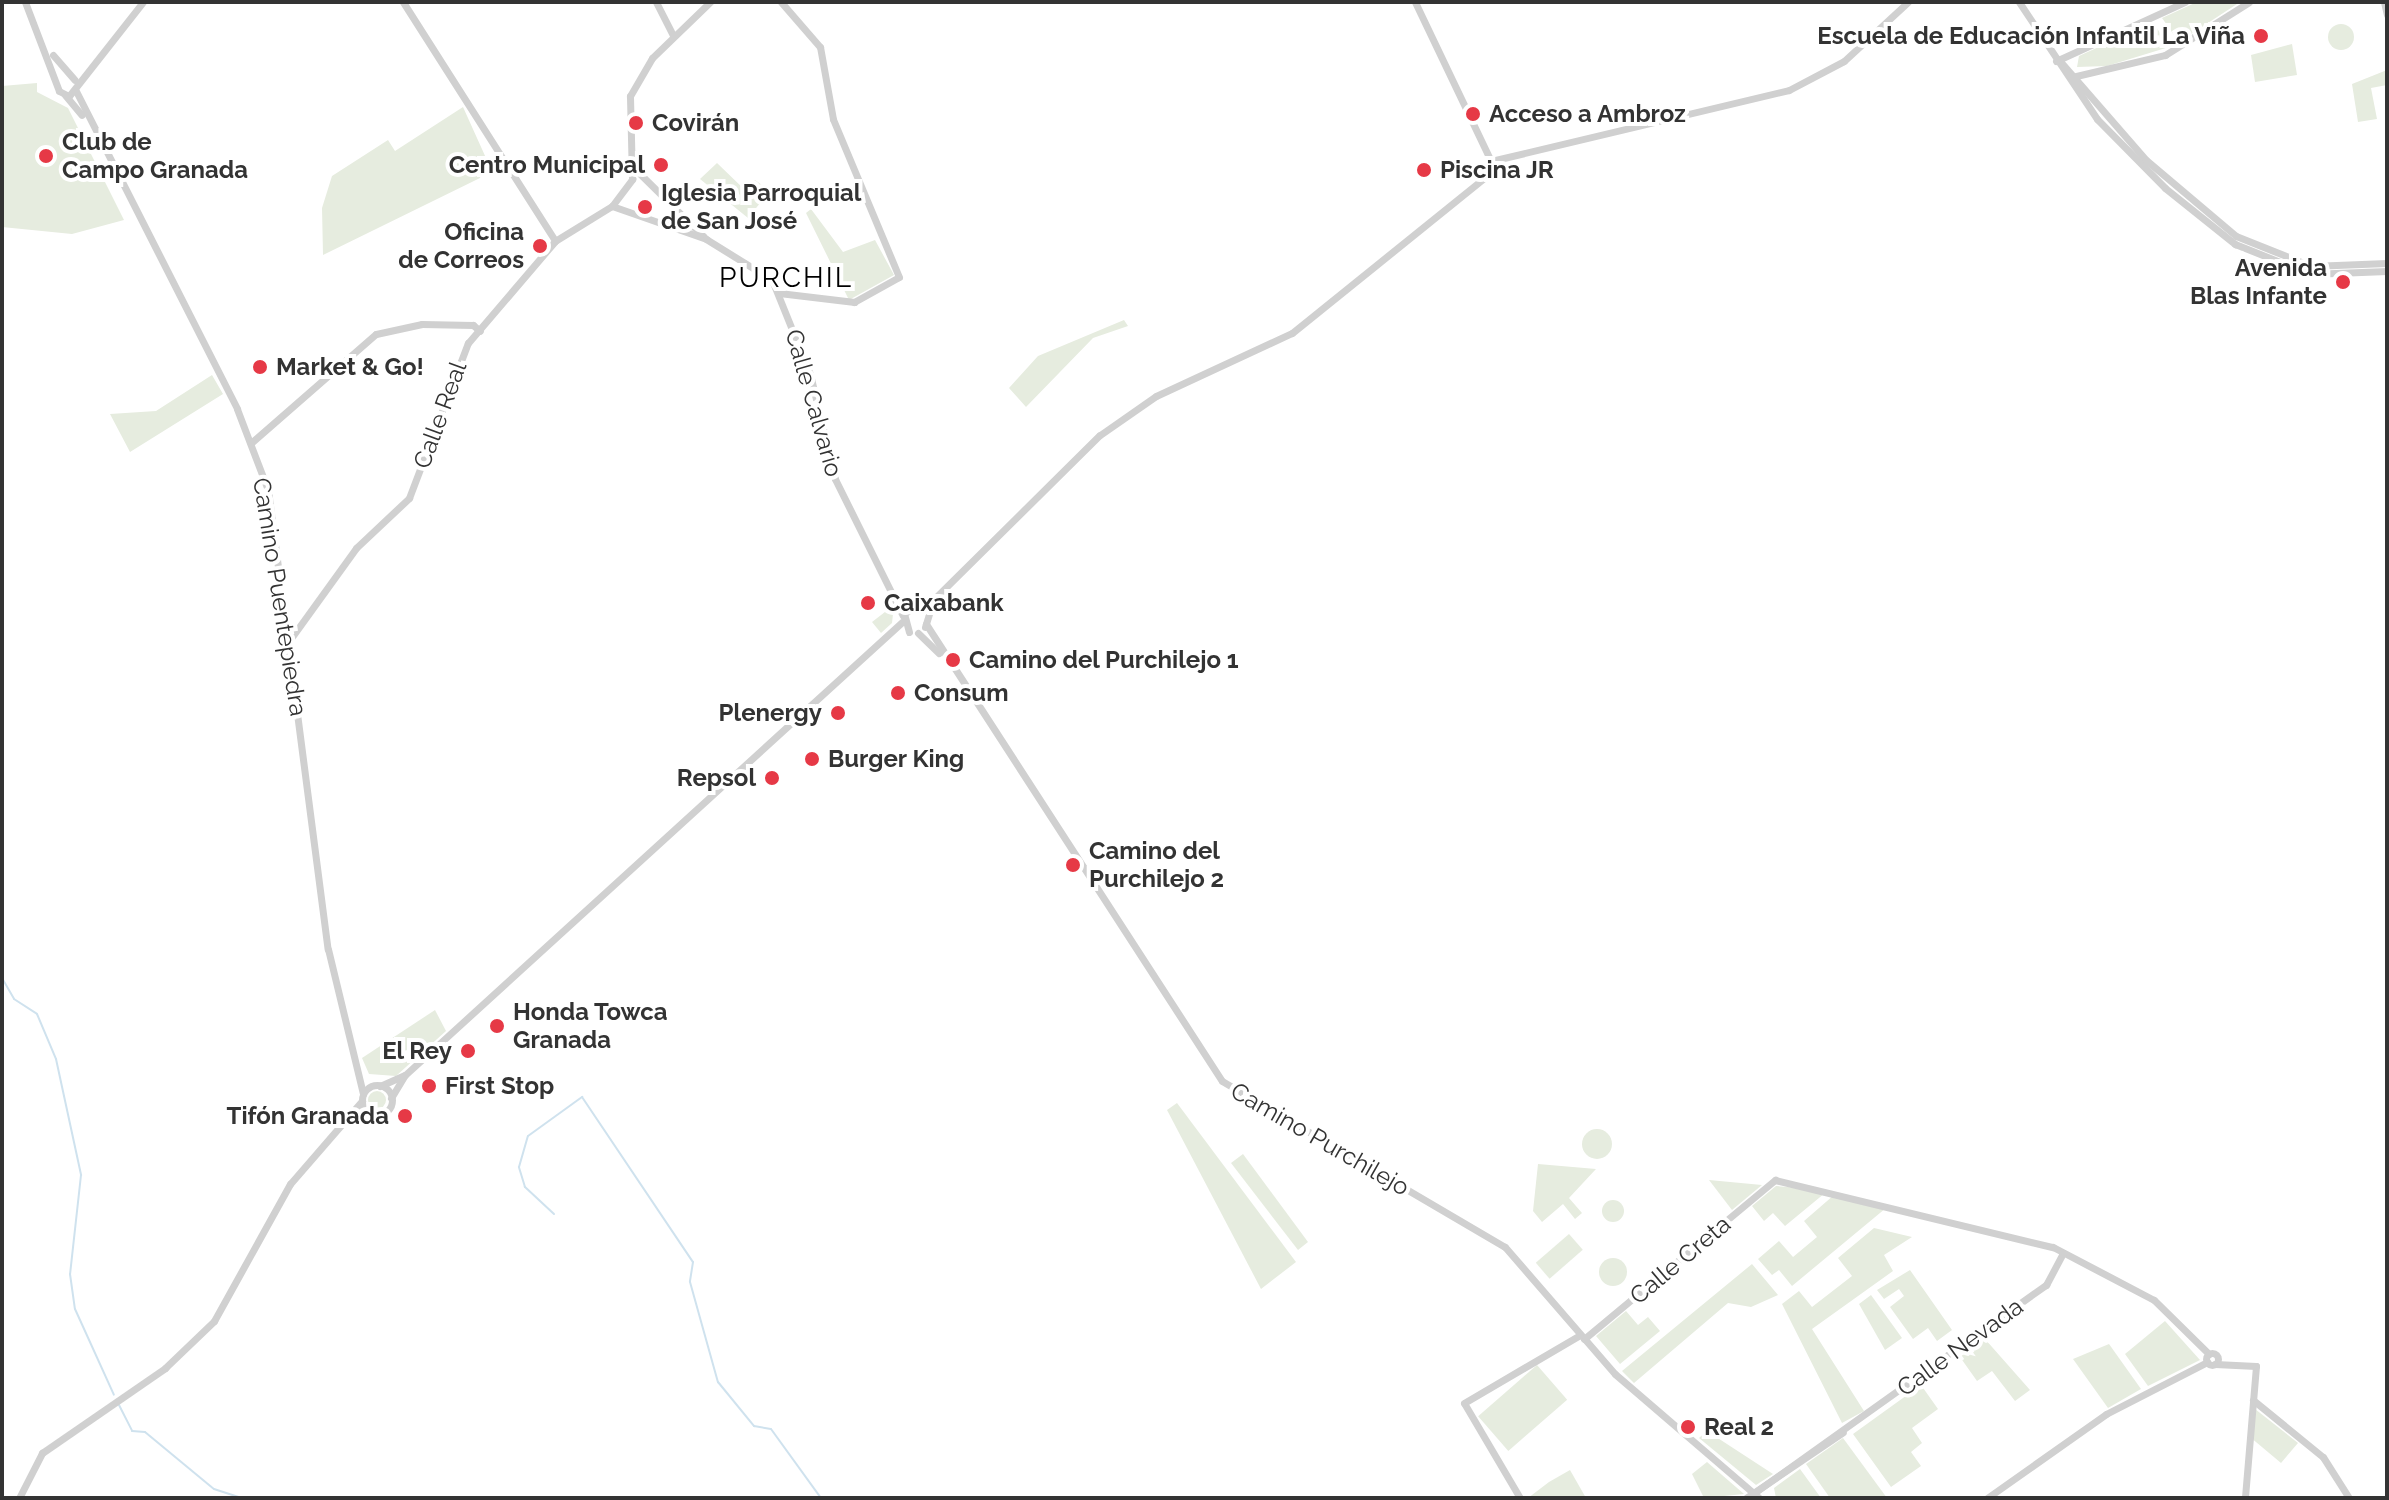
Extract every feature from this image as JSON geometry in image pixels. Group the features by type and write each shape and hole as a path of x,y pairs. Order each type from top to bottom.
{"street":[{"path":"25,2 59,80 72,78 143,2"},
{"path":"403,2 555,241"},
{"path":"656,2 673,36"},
{"path":"612,206 635,169 628,104 673,36 710,2"},
{"path":"779,293 854,302 899,277 833,119 820,47 781,2"},
{"path":"1415,2 1491,161 1489,174"},
{"path":"1491,161 1502,164 1689,110 1789,90 1844,61 1908,2"},
{"path":"2019,2 2056,61 2165,179 2253,246 2311,266 2387,263"},
{"path":"2056,61 2185,2"},
{"path":"2073,78 2172,52 2249,2"},
{"path":"2384,2 2387,15"},
{"path":"48,49 72,78"},
{"path":"2073,53 2073,78 2136,162 2235,244 2310,274 2387,271"},
{"name":"Camino Puentepiedra","path":"72,78 83,116 252,442 268,490 330,961 358,1066 363,1098"},
{"name":"Camino Puentepiedra","path":"59,80 65,95 83,116"},
{"path":"65,95 76,91"},
{"path":"346,1127 387,1110 405,1075 887,640 902,619 934,599 1122,418 1279,342 1489,174 1501,174 1502,164"},
{"path":"635,169 706,239"},
{"name":"Calle Real","path":"289,641 351,555 409,498 464,350 555,241 612,206"},
{"name":"Calle Calvario","path":"612,206 706,239 762,272 779,293 810,374 835,479 897,598 909,632"},
{"path":"689,234 694,225"},
{"path":"252,442 376,334 422,324 473,325 480,331"},
{"name":"Calle Calvario","path":"897,598 926,621"},
{"path":"887,640 909,632 918,633 934,599"},
{"name":"Camino Purchilejo","path":"926,621 949,664 1222,1081 1505,1247 1582,1337 1756,1496"},
{"name":"Camino Purchilejo","path":"918,633 949,664"},
{"path":"358,1066 391,1098"},
{"path":"19,1498 42,1453 165,1368 214,1321 290,1184 346,1127 363,1098 379,1086 405,1075"},
{"path":"363,1098 374,1114"},
{"name":"Calle Creta","path":"1520,1498 1464,1403 1582,1337 1775,1180 1835,1189 2063,1253"},
{"path":"2063,1253 2154,1300 2210,1360"},
{"name":"Calle Nevada","path":"1746,1498 1756,1496 2046,1285 2063,1253"},
{"path":"1987,1498 2106,1414 2210,1360 2256,1366 2245,1498"},
{"path":"2253,1400 2323,1457 2349,1498"}],"shaded area":[{"path":"2197,2 2240,2 2179,42 2162,18"},
{"path":"2153,22 2169,47 2107,66 2077,67 2079,56"},
{"path":"2341,24 2350,28 2354,37 2350,46 2341,50 2332,46 2328,37 2332,28"},
{"path":"2292,44 2297,75 2255,82 2251,55"},
{"path":"2387,70 2387,85 2371,88 2377,119 2358,122 2352,84"},
{"name":"Club de Campo Granada","path":"37,83 37,92 68,108 124,220 72,234 2,227 2,86"},
{"path":"463,107 486,158 480,178 323,255 322,208 332,176 388,140 395,151"},
{"path":"717,163 745,190 755,180 770,191 748,218 700,179"},
{"path":"811,209 843,252 875,240 894,275 849,300 806,213"},
{"path":"1124,320 1128,326 1093,338 1026,407 1009,388 1038,356"},
{"path":"212,375 223,394 130,452 110,414 156,411"},
{"path":"894,605 892,623 881,633 872,622"},
{"path":"435,1010 446,1031 396,1076 369,1074 362,1058"},
{"path":"377,1091 386,1100 377,1109 368,1100"},
{"path":"1177,1103 1296,1262 1261,1289 1167,1110"},
{"path":"1597,1129 1608,1133 1612,1144 1608,1155 1597,1159 1586,1155 1582,1144 1586,1133"},
{"path":"1243,1154 1308,1242 1298,1250 1231,1163"},
{"path":"1538,1164 1596,1169 1569,1198 1582,1213 1575,1219 1563,1204 1542,1222 1533,1211"},
{"path":"1709,1180 1762,1185 1732,1210"},
{"path":"1776,1186 1825,1193 1785,1226 1773,1213 1764,1221 1752,1206"},
{"path":"1834,1195 1886,1208 1792,1286 1779,1270 1772,1275 1758,1259 1779,1241 1793,1257 1817,1237 1804,1221"},
{"path":"1613,1200 1621,1203 1624,1211 1621,1219 1613,1222 1605,1219 1602,1211 1605,1203"},
{"path":"1874,1228 1912,1237 1884,1255 1893,1271 1812,1329 1864,1411 1842,1423 1782,1304 1799,1291 1812,1307 1852,1276 1838,1258"},
{"path":"1569,1234 1583,1250 1550,1279 1536,1263"},
{"path":"1613,1258 1623,1262 1627,1272 1623,1282 1613,1286 1603,1282 1599,1272 1603,1262"},
{"path":"1752,1264 1778,1295 1751,1307 1728,1303 1634,1383 1622,1371"},
{"path":"1910,1270 1952,1330 1937,1341 1928,1328 1913,1339 1890,1307 1904,1296 1899,1289 1884,1299 1877,1290"},
{"path":"1871,1295 1902,1338 1885,1350 1859,1304"},
{"path":"1626,1311 1638,1325 1648,1317 1660,1331 1620,1364 1596,1336"},
{"path":"2165,1321 2200,1360 2148,1386 2125,1354"},
{"path":"1985,1339 2030,1390 2015,1401 1992,1371 1977,1381 1960,1357"},
{"path":"2109,1344 2141,1389 2108,1408 2073,1359"},
{"path":"1537,1365 1567,1400 1508,1451 1478,1416"},
{"path":"1921,1385 1938,1409 1912,1428 1922,1443 1911,1452 1921,1466 1891,1487 1853,1434"},
{"path":"2255,1409 2298,1443 2281,1463 2250,1437"},
{"path":"1707,1431 1773,1474 1756,1485 1699,1438"},
{"path":"1843,1438 1887,1498 1830,1498 1806,1464"},
{"path":"1707,1462 1744,1494 1704,1498 1692,1474"},
{"path":"1800,1469 1821,1498 1776,1498 1774,1488"},
{"path":"1570,1470 1586,1498 1528,1498 1549,1482"}],"water":[{"name":"Piscina JR","path":"1420,161 1428,161 1433,170 1431,177 1420,179 1415,174 1415,166"}],"waterway":[{"path":"2,978 14,999 37,1014 56,1059 81,1175 70,1274 75,1309 114,1395"},
{"path":"554,1214 525,1187 519,1167 528,1136 582,1097 693,1262 690,1282 718,1382 754,1426 771,1429 821,1498"},
{"path":"119,1405 132,1431 145,1432 214,1489 242,1498"}],"place":[{"name":"Escuela de Educación Infantil La Viña","path":"2261,36"},
{"name":"Acceso a Ambroz","path":"1473,114"},
{"name":"Covirán","path":"636,123"},
{"name":"Club de Campo Granada","path":"46,156"},
{"name":"Centro Municipal","path":"661,165"},
{"name":"Piscina JR","path":"1424,170"},
{"name":"Iglesia Parroquial de San José","path":"645,207"},
{"name":"Oficina de Correos","path":"540,246"},
{"name":"Avenida Blas Infante","path":"2343,282"},
{"name":"Market & Go!","path":"260,367"},
{"name":"Caixabank","path":"868,603"},
{"name":"Camino del Purchilejo 1","path":"953,660"},
{"name":"Consum","path":"898,693"},
{"name":"Plenergy","path":"838,713"},
{"name":"Burger King","path":"812,759"},
{"name":"Repsol","path":"772,778"},
{"name":"Camino del Purchilejo 2","path":"1073,865"},
{"name":"Honda Towca Granada","path":"497,1026"},
{"name":"El Rey","path":"468,1051"},
{"name":"First Stop","path":"429,1086"},
{"name":"Tifón Granada","path":"405,1116"},
{"name":"Real 2","path":"1688,1427"}],"district":[{"name":"PURCHIL","path":"786,278"}]}
